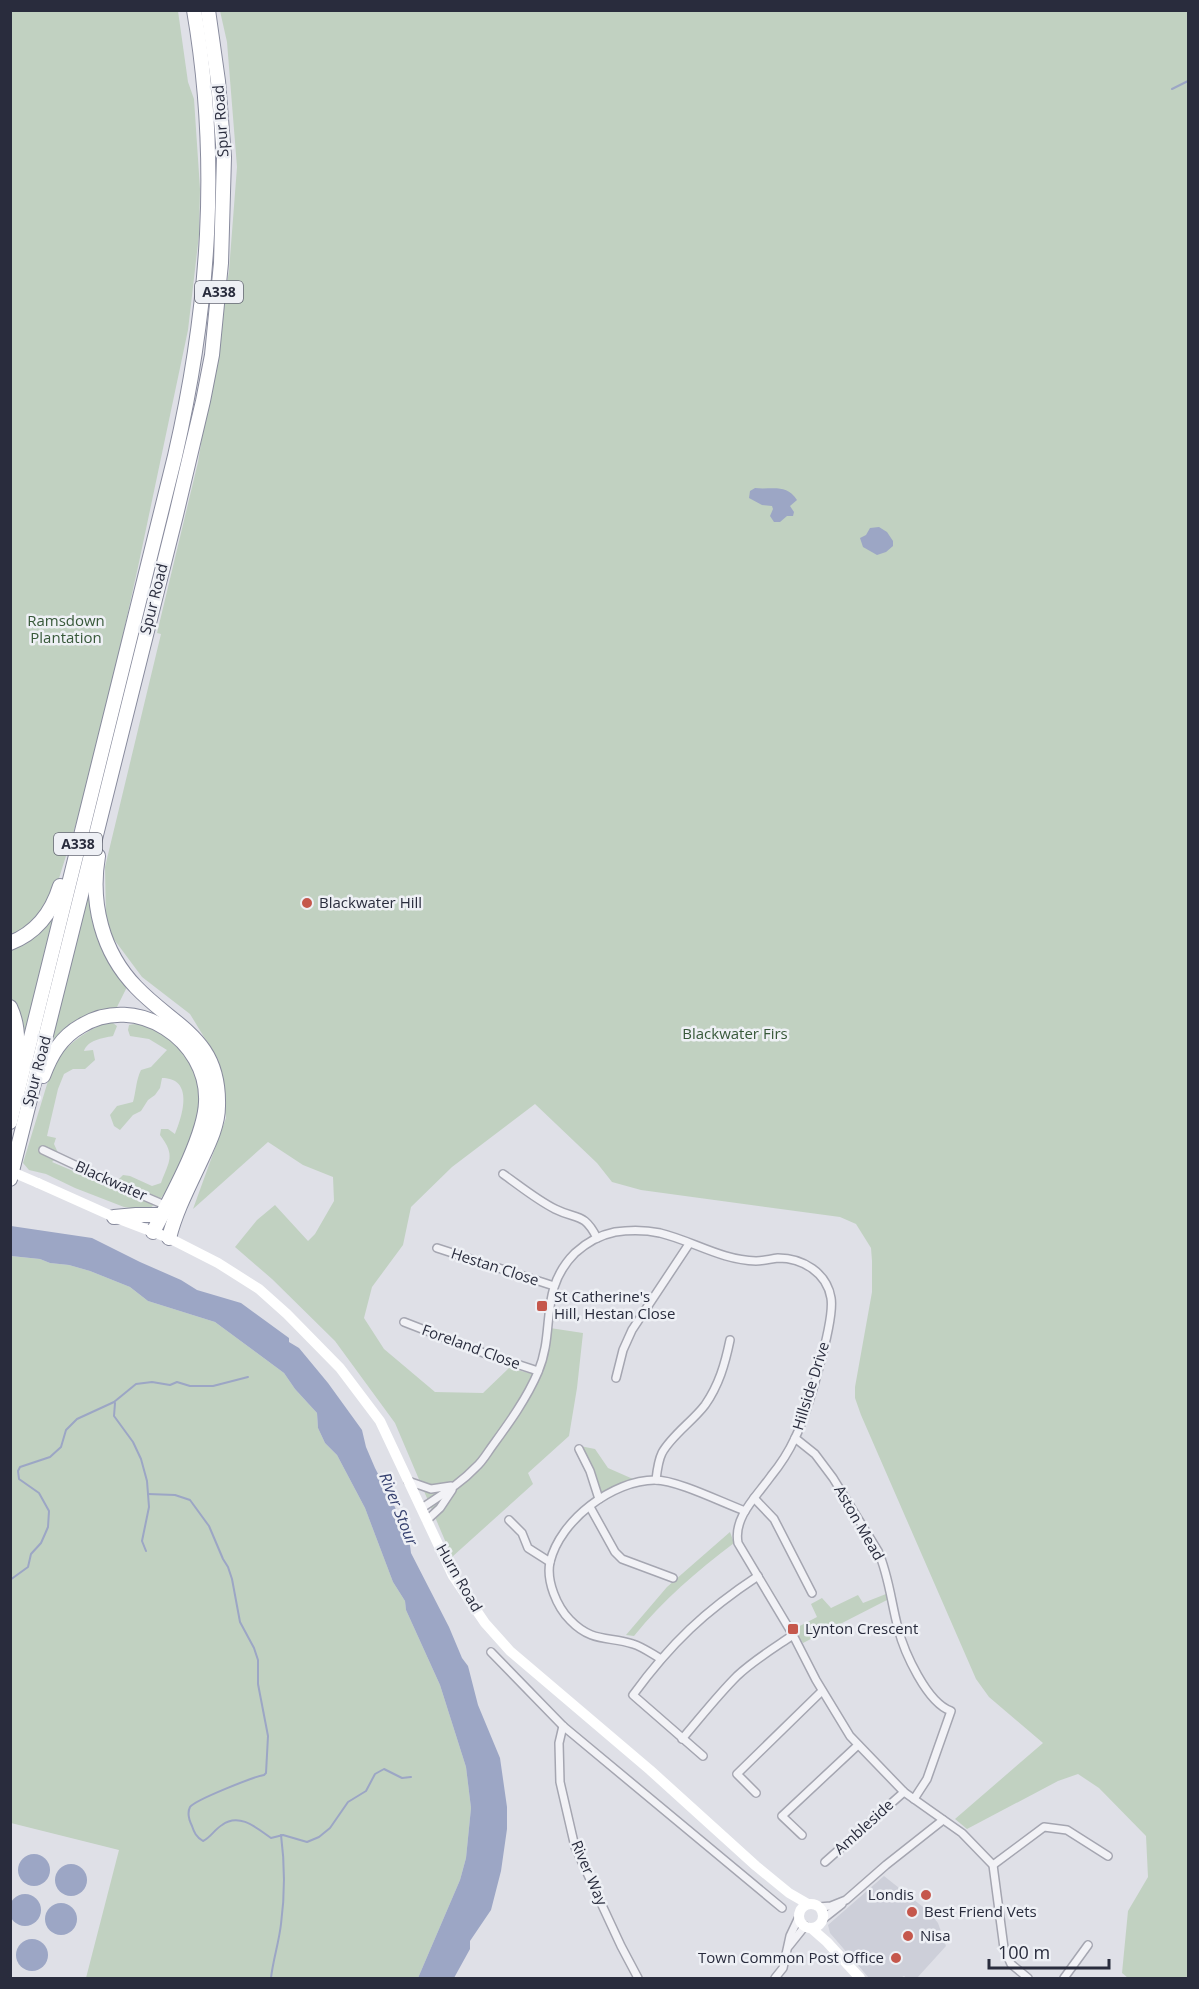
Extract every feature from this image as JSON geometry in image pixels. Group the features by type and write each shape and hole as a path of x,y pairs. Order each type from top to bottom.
{"highway":[{"name":"Spur Road","path":"10,1179 17,1122 84,819 175,456 201,316 208,221 209,168 205,87 194,10"},
{"name":"Spur Road","path":"17,1122 102,812 203,401 212,355 222,242 224,157 218,81 208,10"},
{"path":"102,812 95,885 98,916 106,941 120,967 135,986 196,1039 210,1059 217,1084 218,1108 213,1134 169,1210 153,1232"},
{"path":"10,943 34,929 55,902 84,819"},
{"path":"10,1006 18,1036 10,1105"},
{"path":"17,1122 52,1055 80,1026 99,1018 131,1015 151,1020 182,1040 193,1053 202,1073 206,1102 197,1141 169,1210 169,1238"},
{"path":"114,1217 169,1210"}],"main road":[{"name":"Hurn Road","path":"10,1171 114,1217 169,1238 218,1263 259,1289 307,1333 340,1368 380,1421 453,1576 485,1623 510,1651 789,1893 827,1942 860,1978"},
{"name":"Hurn Road","path":"789,1893 814,1905"},
{"path":"804,1905 814,1905 823,1912 810,1921 804,1905"}],"street":[{"name":"Blackwater","path":"44,1150 169,1210"},
{"path":"503,1174 557,1211 585,1220 597,1238"},
{"name":"Hillside Drive","path":"422,1508 455,1486 477,1466 512,1419 538,1371 554,1286 565,1264 578,1251 597,1238 613,1233 648,1231 735,1259 763,1261 780,1258 814,1269 827,1284 833,1310 808,1403 795,1437 772,1476 745,1511 739,1524 737,1539 793,1635 822,1691 850,1736 904,1792 963,1833 993,1865"},
{"path":"616,1378 623,1350 632,1330 689,1244"},
{"name":"Hestan Close","path":"437,1248 554,1286"},
{"name":"Foreland Close","path":"404,1322 489,1355 538,1371"},
{"path":"656,1480 659,1460 664,1449 695,1417 715,1389 723,1371 730,1340"},
{"name":"Aston Mead","path":"795,1437 815,1454 827,1470 878,1551 883,1563 898,1630 906,1651 930,1695 944,1708 951,1711 927,1779 914,1799"},
{"path":"579,1449 590,1471 599,1499"},
{"path":"408,1480 431,1489 455,1486"},
{"path":"661,1659 632,1643 600,1638 581,1629 564,1613 556,1599 550,1578 550,1562 558,1542 565,1531 599,1499 628,1484 656,1480 672,1482 745,1511"},
{"name":"Hillside Drive","path":"427,1520 440,1508 455,1486"},
{"path":"754,1498 774,1520 812,1593"},
{"path":"590,1507 615,1552 622,1559 673,1578"},
{"path":"509,1520 522,1533 528,1548 550,1562"},
{"path":"703,1756 633,1695 661,1659 693,1624 725,1598 758,1576"},
{"path":"682,1739 738,1675 793,1635"},
{"path":"491,1652 563,1726 782,1908"},
{"path":"756,1793 737,1774 822,1691"},
{"name":"River Way","path":"563,1726 559,1743 560,1782 576,1847 638,1978"},
{"path":"802,1834 782,1816 858,1745"},
{"name":"Ambleside","path":"825,1862 904,1792"},
{"path":"775,1978 783,1968 790,1936 810,1921 846,1900 943,1820"},
{"path":"1028,1978 1011,1964 1004,1948 993,1865 1044,1827 1067,1830 1108,1856"},
{"path":"814,1905 831,1906 846,1900"},
{"path":"788,1948 810,1921"},
{"path":"1064,1978 1088,1945"}],"shaded area":[{"path":"884,1876 928,1911 938,1923 946,1946 917,1978 904,1976 869,1978 830,1933 828,1925"}],"green space":[{"name":"Ramsdown Plantation","path":"10,11 178,11 188,82 194,99 200,189 199,235 188,330 94,766 56,888 34,925 10,939"},
{"name":"Blackwater Firs","path":"220,11 1188,11 1188,1978 1128,1978 1122,1973 1128,1911 1148,1877 1146,1836 1099,1788 1078,1774 1058,1781 967,1829 955,1819 1043,1743 989,1697 976,1679 861,1415 855,1398 855,1387 872,1292 872,1261 871,1248 856,1224 840,1217 641,1190 612,1182 597,1163 535,1104 452,1167 411,1207 403,1245 372,1287 364,1318 384,1349 435,1392 483,1393 509,1368 541,1376 550,1328 583,1333 569,1436 528,1473 533,1484 452,1557 395,1423 335,1341 272,1279 235,1247 257,1220 275,1205 308,1241 315,1234 334,1201 333,1177 303,1165 268,1142 193,1209 226,1118 218,1060 190,1014 142,977 113,938 106,919 105,867 161,634 157,633 198,462 229,271 237,167 227,42"},
{"path":"87,892 91,893 93,919 101,943 127,987 116,1009 83,1018 53,1045 49,1045"},
{"path":"55,910 56,914 26,1036 23,1036 11,1000 11,947"},
{"path":"106,1023 113,1023 117,1026 113,1036 89,1044 84,1051 93,1050 95,1060 85,1069 73,1069 64,1074 58,1089 47,1136 56,1138 54,1144 59,1155 52,1162 120,1191 119,1179 123,1175 152,1186 161,1183 169,1154 160,1135 161,1129 168,1129 175,1134 184,1099 179,1084 162,1078 160,1088 155,1095 120,1130 114,1126 110,1115 117,1106 133,1102 141,1070 151,1067 167,1050 149,1039 130,1036 129,1025 143,1025 155,1029 173,1040 187,1057 197,1077 201,1099 195,1130 175,1176 164,1195 147,1210 124,1207 46,1174 29,1170 23,1163 52,1068 62,1053 75,1041"},
{"path":"10,1256 40,1259 90,1271 130,1287 148,1301 215,1322 284,1373 317,1413 318,1428 325,1443 337,1455 365,1508 393,1582 405,1601 406,1610 440,1685 466,1767 471,1808 466,1858 460,1880 418,1978 86,1978 119,1850 11,1823"},
{"path":"580,1446 595,1449 608,1468 633,1479 601,1494 595,1473"},
{"path":"730,1532 734,1543 681,1586 634,1636 626,1635 667,1587"},
{"path":"886,1594 887,1600 803,1643 794,1629 817,1617 811,1604 822,1598 831,1608 858,1595 863,1603"}],"water":[{"path":"755,488 778,488 788,491 797,500 790,506 794,512 793,516 787,516 780,522 774,522 770,516 772,506 762,505 749,498 750,491"},
{"path":"879,527 887,532 893,541 893,546 877,555 863,547 860,538 866,535 870,528"},
{"path":"11,1226 92,1238 181,1280 197,1290 241,1303 299,1348 362,1430 375,1468 409,1538 411,1553 468,1666 478,1705 500,1758 507,1807 507,1829 501,1871 491,1910 470,1941 470,1949 454,1978 418,1978 460,1880 466,1858 471,1808 466,1767 440,1685 406,1610 405,1601 393,1582 365,1508 337,1455 325,1443 318,1428 317,1413 284,1373 215,1322 148,1301 130,1287 90,1271 40,1259 11,1256"},
{"path":"34,1854 45,1859 50,1870 45,1881 34,1886 23,1881 18,1870 23,1859"},
{"path":"71,1864 82,1869 87,1880 82,1891 71,1896 60,1891 55,1880 60,1869"},
{"path":"25,1894 36,1899 41,1910 36,1921 25,1926 14,1921 9,1910 14,1899"},
{"path":"61,1903 72,1908 77,1919 72,1930 61,1935 50,1930 45,1919 50,1908"},
{"path":"32,1939 43,1944 48,1955 43,1966 32,1971 21,1966 16,1955 21,1944"}],"waterway":[{"path":"1172,89 1188,81"},
{"path":"10,1580 28,1567 31,1554 41,1543 48,1527 49,1511 39,1493 19,1479 20,1467 50,1457 61,1447 66,1430 77,1419 114,1402 136,1384 152,1382 170,1385 177,1382 190,1386 213,1386 248,1377"},
{"path":"115,1403 114,1416 133,1442 147,1481 149,1507 142,1541 146,1551"},
{"path":"148,1494 175,1495 190,1500 209,1526 232,1579 240,1622 258,1660 258,1684 268,1736 266,1773 213,1794 190,1807 189,1819 197,1836 203,1841 228,1821 235,1820 248,1823 271,1838 283,1835 307,1842 319,1837 330,1828 348,1802 366,1791 375,1774 384,1769 402,1778 411,1777"},
{"path":"271,1978 283,1902 284,1868 281,1835"}],"place":[{"name":"Blackwater Hill","path":"307,903"},
{"name":"St Catherine's Hill, Hestan Close","path":"542,1306"},
{"name":"Lynton Crescent","path":"793,1629"},
{"name":"Londis","path":"926,1895"},
{"name":"Best Friend Vets","path":"912,1912"},
{"name":"Nisa","path":"908,1936"},
{"name":"Town Common Post Office","path":"896,1958"}],"water label":[{"name":"River Stour","path":"399,1509"}]}
